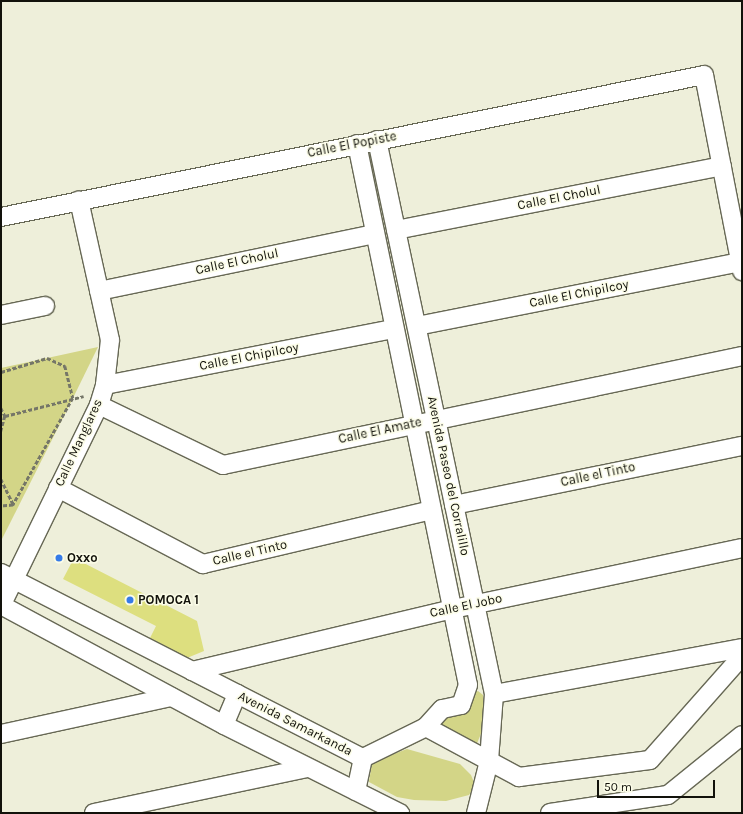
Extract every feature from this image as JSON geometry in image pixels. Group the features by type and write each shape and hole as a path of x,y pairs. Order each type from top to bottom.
{"street":[{"name":"Calle El Popiste","path":"1,217 704,75 722,166"},
{"name":"Avenida Paseo del Corralillo","path":"377,140 494,694 489,761 476,813"},
{"name":"Avenida Paseo del Corralillo","path":"357,144 468,684 461,705 442,710 426,727"},
{"name":"Calle El Cholul","path":"396,230 722,166"},
{"path":"722,166 741,267"},
{"name":"Calle Manglares","path":"1,606 7,577 58,488 99,405 105,386 110,340 80,200"},
{"name":"Calle El Cholul","path":"99,291 375,234"},
{"name":"Calle El Chipilcoy","path":"417,326 741,267"},
{"path":"1,315 45,306"},
{"name":"Calle El Chipilcoy","path":"105,386 394,329"},
{"name":"Calle El Amate","path":"99,405 223,465 436,419 742,356"},
{"name":"Calle el Tinto","path":"454,505 742,446"},
{"name":"Calle el Tinto","path":"58,488 203,564 432,510"},
{"name":"Calle El Jobo","path":"192,671 452,609 742,548"},
{"name":"Avenida Samarkanda","path":"7,577 363,758 426,727"},
{"path":"1,606 224,725 307,768 400,813"},
{"path":"494,694 742,648"},
{"path":"426,727 519,777 650,760 742,656"},
{"path":"224,725 238,694"},
{"path":"1,734 171,697"},
{"path":"550,813 668,795 742,735"},
{"path":"356,791 363,758"},
{"path":"94,813 307,768"}],"path":[{"path":"1,372 47,358 65,366 72,398 13,505"},
{"path":"5,416 72,398"},
{"path":"1,408 5,416 1,431"},
{"path":"1,480 13,505"},
{"path":"1,506 13,505"}],"green space":[{"path":"98,347 73,398 1,541 1,368"},
{"path":"478,691 483,695 484,726 476,746 454,737 438,723 440,716 467,713 471,694"},
{"path":"407,749 460,764 471,775 475,785 469,795 446,801 414,800 397,797 369,782 372,762"}],"building":[{"name":"POMOCA 1","path":"74,558 197,621 204,651 187,658 150,638 156,626 63,579"}],"place":[{"name":"Oxxo","path":"59,558"},
{"name":"POMOCA 1","path":"130,600"}]}
